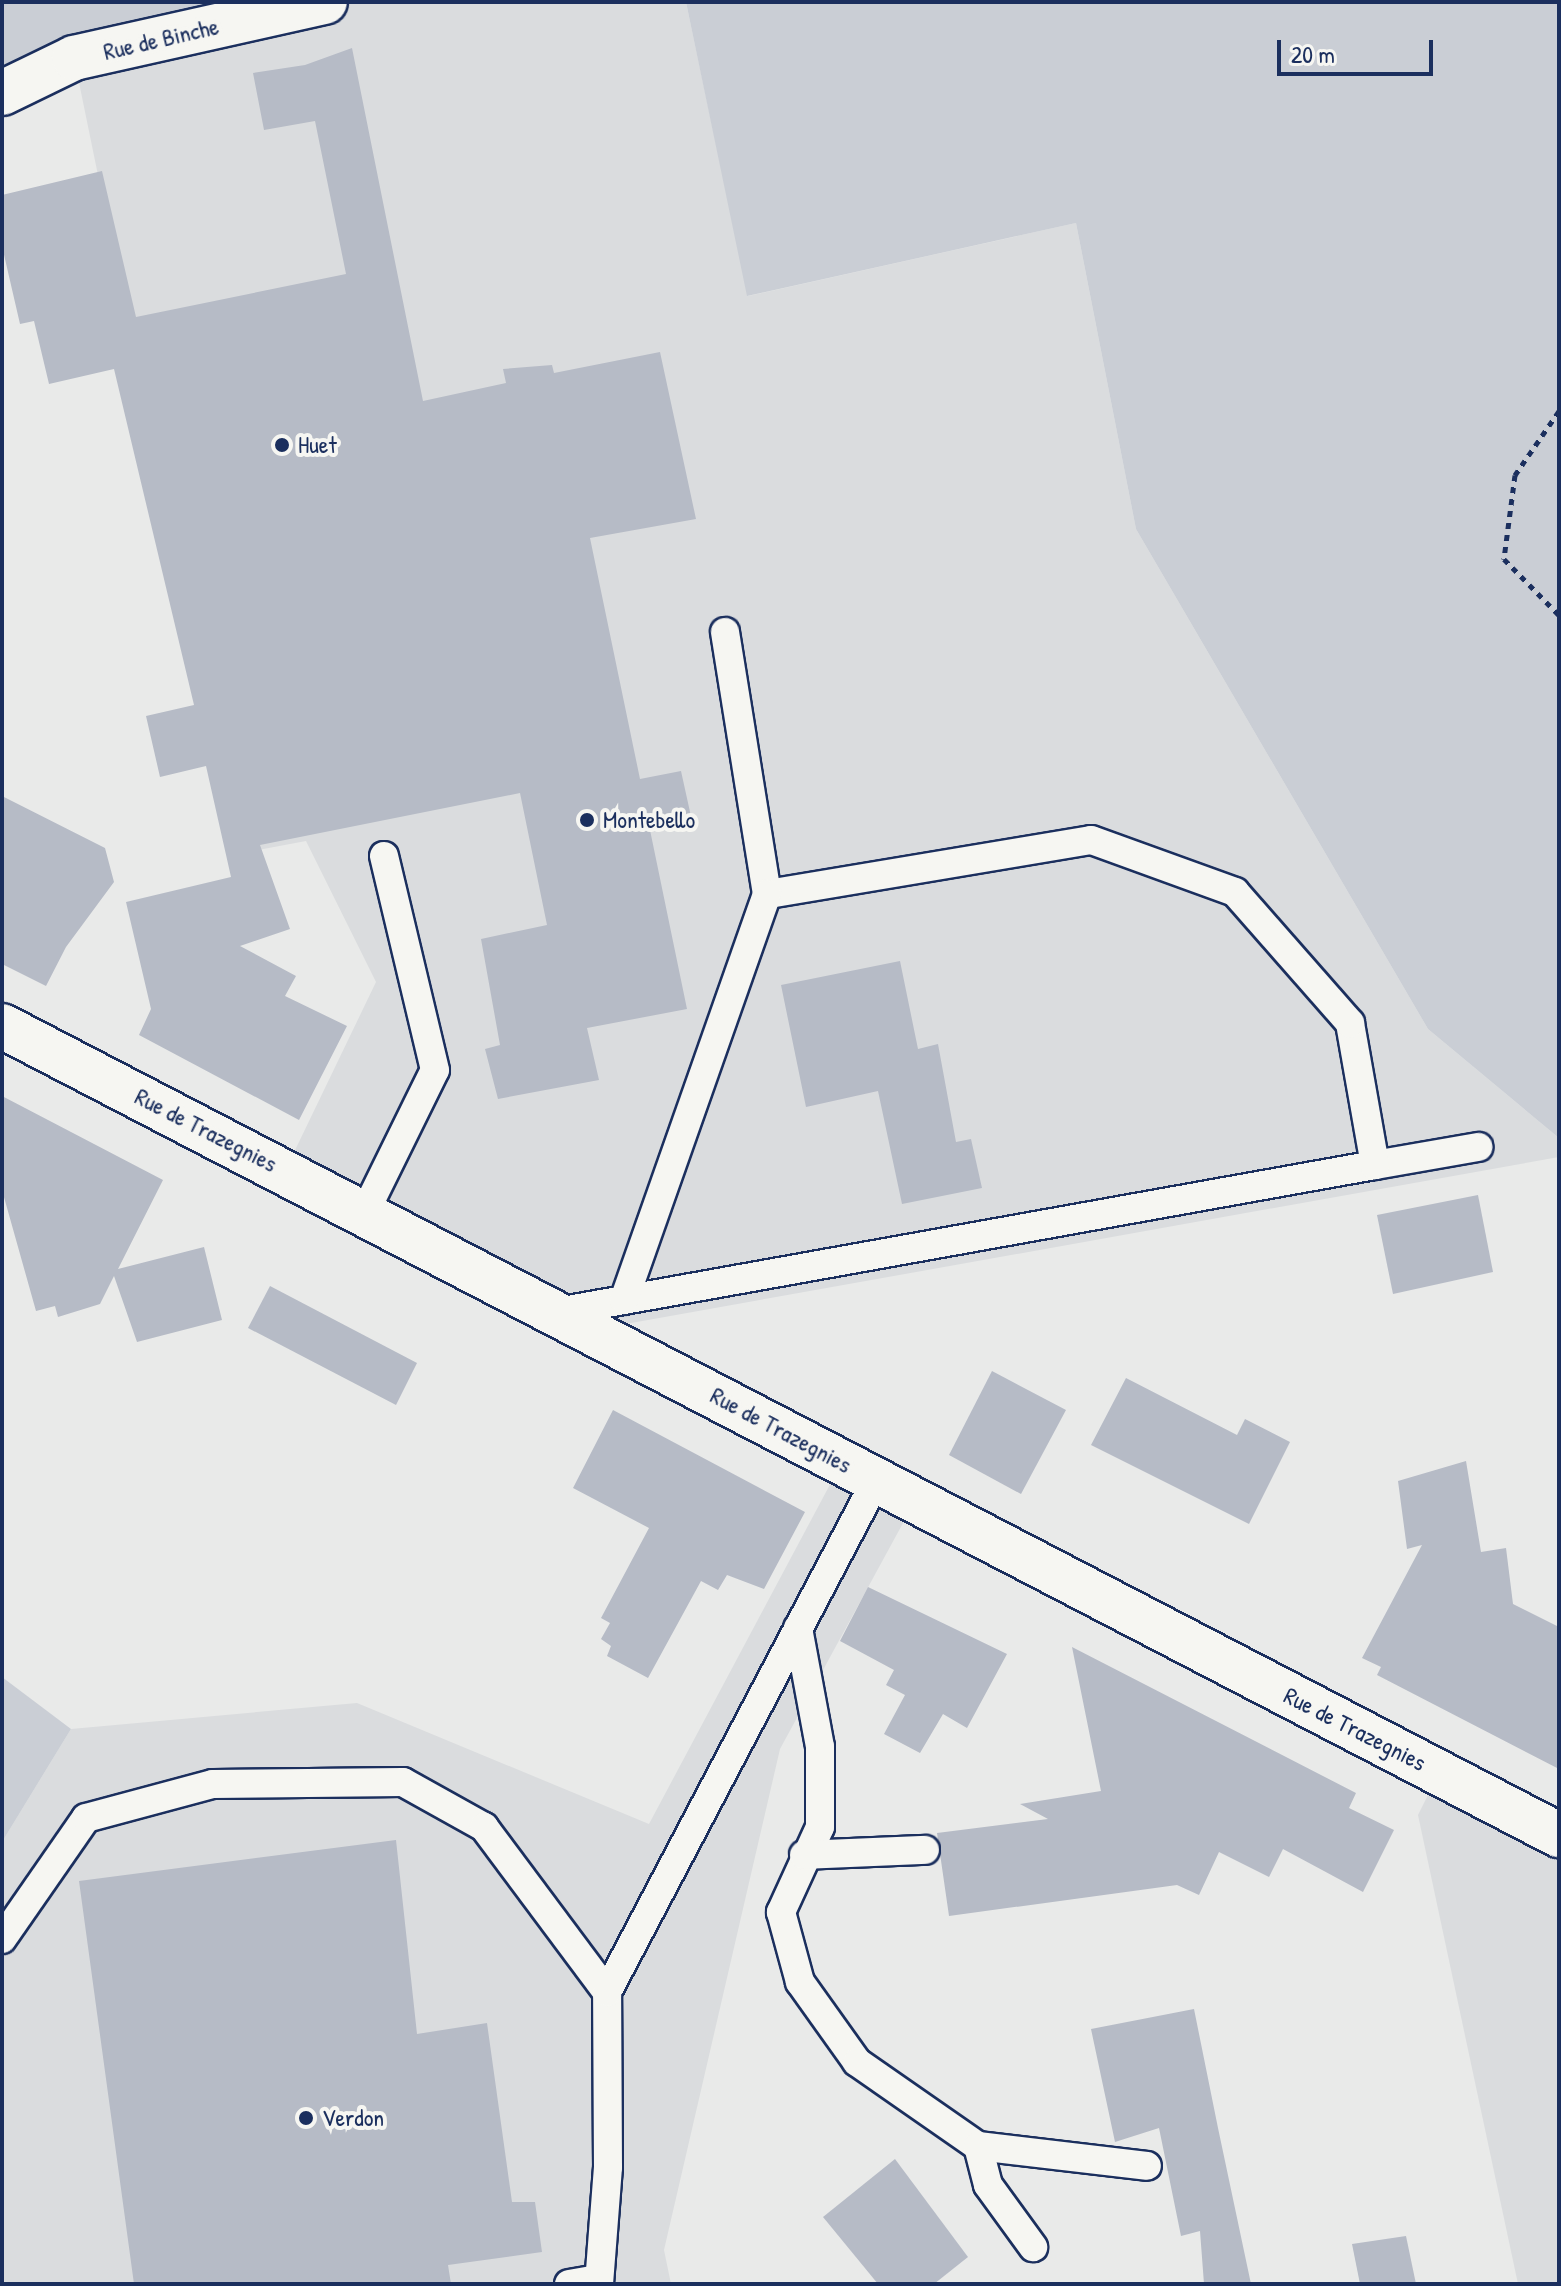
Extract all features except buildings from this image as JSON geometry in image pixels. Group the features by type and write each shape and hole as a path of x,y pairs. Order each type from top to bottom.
{"main road":[{"name":"Rue de Binche","path":"2,93 74,58 325,2"},
{"name":"Rue de Trazegnies","path":"2,1026 1559,1835"}],"lane":[{"path":"624,1300 767,894 725,632"},
{"path":"767,894 1091,840 1235,892 1350,1023 1375,1165"},
{"path":"365,1212 435,1070 384,856"},
{"path":"557,1312 1478,1147"},
{"path":"569,2284 598,2281 608,2167 607,1992 876,1481"},
{"path":"798,1628 820,1747 820,1827 804,1855 781,1912 800,1982 857,2062 978,2146 1147,2166"},
{"path":"2,1939 86,1818 213,1784 403,1782 484,1827 607,1992"},
{"path":"804,1855 925,1850"},
{"path":"978,2146 988,2185 1033,2247"}],"path":[{"path":"1559,411 1515,475 1504,559 1559,615"}],"shaded area":[{"path":"2,2 327,2 2,93"},
{"path":"325,2 686,2 748,296 1076,223 1136,529 1428,1029 1559,1138 1559,1157 592,1330 285,1171 376,982 306,841 237,854 74,58"},
{"path":"686,2 1559,2 1559,1138 1428,1029 1136,529 1076,223 747,296"},
{"path":"842,1462 915,1501 780,1749 664,2250 671,2284 2,2284 2,1842 71,1729 357,1703 649,1824"},
{"path":"2,1677 71,1729 2,1842"},
{"path":"1439,1773 1559,1835 1559,2284 1518,2284 1418,1815"}],"place":[{"name":"Huet","path":"282,445"},
{"name":"Montebello","path":"587,820"},
{"name":"Verdon","path":"306,2118"}]}
